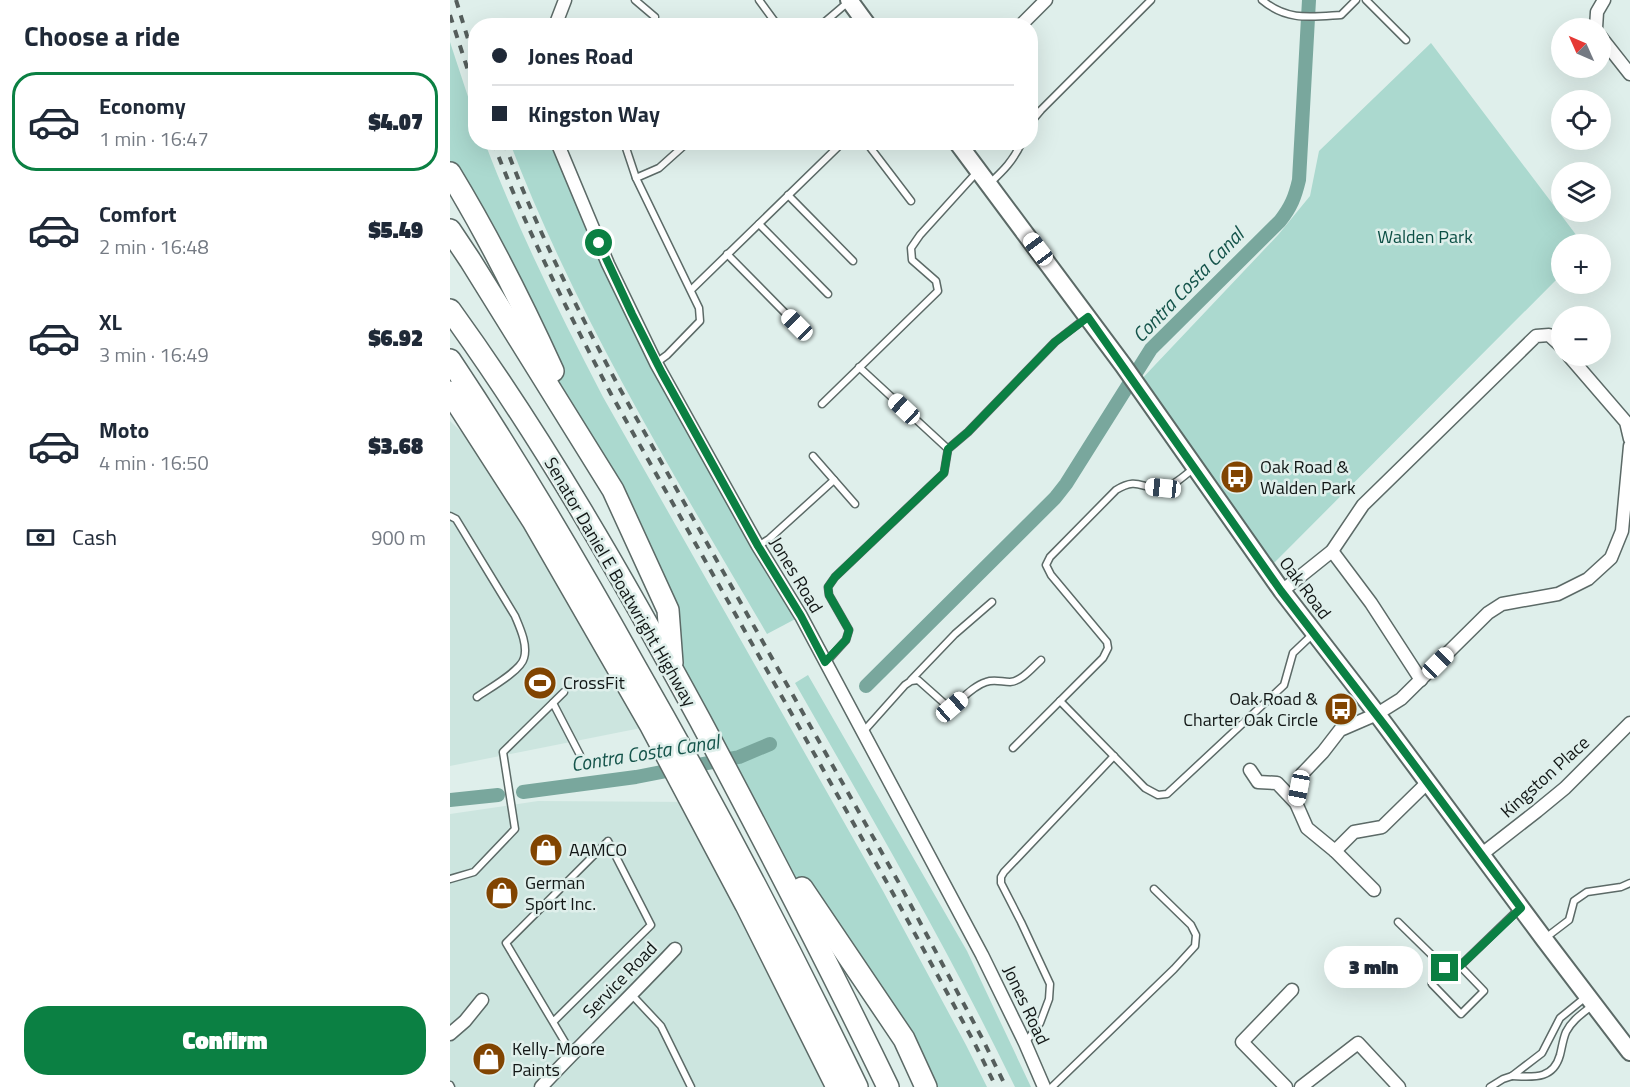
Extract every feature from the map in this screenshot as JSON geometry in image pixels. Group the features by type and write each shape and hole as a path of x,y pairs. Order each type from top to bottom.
{"highway":[{"path":"450,173 486,233 523,306 585,443"},
{"path":"450,230 614,490 668,610 673,669"},
{"name":"Senator Daniel E Boatwright Highway","path":"450,310 532,431 673,669 743,799 888,1087"},
{"path":"450,360 532,488 601,604 660,726 699,797 777,926 857,1087"},
{"path":"450,392 503,472 660,726"},
{"path":"450,421 503,472"},
{"path":"699,797 762,935 837,1087"},
{"path":"743,799 904,1039 926,1087"}],"main road":[{"path":"849,1 862,18"},
{"name":"Oak Road","path":"963,150 1137,384 1281,591 1377,714 1630,1052"}],"street":[{"path":"558,18 565,0"},
{"path":"1028,18 1046,0"},
{"path":"1597,18 1597,12 1604,0"},
{"path":"1611,50 1630,74"},
{"name":"Jones Road","path":"561,150 608,264 656,363 758,546 801,616 982,955 1044,1087"},
{"path":"1281,591 1332,551 1363,505 1536,336 1551,337"},
{"path":"1578,366 1626,422 1630,439"},
{"path":"1296,803 1302,774 1340,730 1377,714 1401,699 1488,613 1502,604 1558,594 1587,579 1611,558 1622,531 1630,446"},
{"path":"1332,551 1371,603 1421,680"},
{"name":"Kingston Place","path":"1482,854 1565,788 1630,723"},
{"path":"1250,770 1258,782 1277,783 1296,803 1307,828 1335,851 1374,891"},
{"path":"1335,851 1354,832 1382,827 1428,782"},
{"name":"Service Road","path":"541,1087 675,949"},
{"path":"1286,1087 1242,1042 1292,990"},
{"path":"450,1034 465,1021 482,1000"},
{"path":"1301,1087 1358,1043 1399,1087"}],"lane":[{"path":"635,0 655,17"},
{"path":"759,0 772,18"},
{"path":"1038,114 1151,0"},
{"path":"1262,0 1284,14 1315,16 1341,15 1356,0"},
{"path":"1366,0 1406,40"},
{"path":"829,18 849,1"},
{"path":"627,150 636,178 699,308 700,321 667,355 656,363"},
{"path":"636,178 659,168 679,150"},
{"path":"691,290 835,150"},
{"path":"872,150 911,201"},
{"path":"822,404 938,291 936,281 912,260 911,248 920,235 983,177 1008,167 1018,150"},
{"path":"788,195 853,261"},
{"path":"759,224 828,294"},
{"path":"728,254 797,325"},
{"path":"825,662 846,640 849,630 829,595 828,587 835,577 944,473 948,449 968,432 1055,342 1088,317"},
{"path":"859,367 948,449"},
{"path":"813,456 855,504"},
{"path":"1013,748 1103,658 1108,648 1107,642 1051,575 1046,565 1050,557 1116,490 1127,483 1163,488 1195,468"},
{"path":"758,546 769,539 834,480"},
{"path":"450,516 456,519 515,616 525,652 524,661 519,668 477,697"},
{"path":"863,732 955,634 992,602"},
{"path":"1060,701 1145,788 1158,795 1167,794 1284,685 1293,653 1314,633"},
{"path":"910,681 918,680 945,704 952,707 974,688 987,681 1012,682 1024,676 1041,660"},
{"path":"450,879 474,872 515,830 503,752 564,692"},
{"path":"553,703 580,755"},
{"path":"1025,1043 1040,1023 1049,999 1050,984 1001,883 1001,877 1114,756"},
{"path":"554,1022 651,925 608,842 506,943 572,1054"},
{"path":"1544,939 1569,920 1574,901 1587,892 1621,887 1630,883"},
{"path":"1052,1087 1195,946 1196,934 1191,925 1154,888"},
{"path":"1460,966 1484,991 1461,1014 1432,984 1445,968 1460,966 1521,908"},
{"path":"1398,922 1445,968"},
{"path":"632,995 661,1026 691,1087"},
{"path":"1512,1076 1541,1076 1552,1070 1559,1058 1567,1030 1591,1000"},
{"path":"1490,1087 1512,1076 1542,1053 1560,1018 1591,1000"}],"shaded area":[{"path":"450,421 503,472 651,726 450,766"},
{"path":"538,801 692,802 837,1087 450,1087 450,814"}],"green space":[{"path":"450,42 468,97 468,150 488,150 555,303 603,397 883,891 987,1087 926,1087 904,1039 746,806 673,669 668,610 450,172"},
{"name":"Walden Park","path":"1431,43 1551,202 1551,222 1566,222 1575,234 1551,234 1551,285 1267,570 1137,384 1278,235 1310,196 1319,151"},
{"path":"513,150 560,150 608,264 801,616 767,634 628,394 536,207"},
{"path":"808,675 967,951 1031,1087 1015,1087 936,934 795,683"}],"waterway":[{"name":"Contra Costa Canal","path":"866,686 1055,498 1151,349 1280,221 1287,211 1299,180 1309,0"},
{"name":"Contra Costa Canal","path":"523,792 636,777 739,757 770,744"},
{"name":"Contra Costa Canal","path":"450,800 498,795"}],"railway":[{"path":"456,0 468,39"},
{"path":"450,15 468,70"},
{"path":"496,150 548,270 611,394 890,888 996,1087"},
{"path":"507,150 543,237 604,359 899,883 1006,1087"}],"place":[{"name":"Oak Road & Walden Park","path":"1237,477"},
{"name":"CrossFit","path":"540,683"},
{"name":"Oak Road & Charter Oak Circle","path":"1341,709"},
{"name":"AAMCO","path":"546,850"},
{"name":"German Sport Inc.","path":"502,893"},
{"name":"Kelly-Moore Paints","path":"489,1059"}],"route":[{"path":"599,243 662,373 825,662 846,640 849,630 829,595 828,587 835,577 944,473 948,449 968,432 1055,342 1088,317 1281,591 1521,908 1460,966 1445,968"}]}
